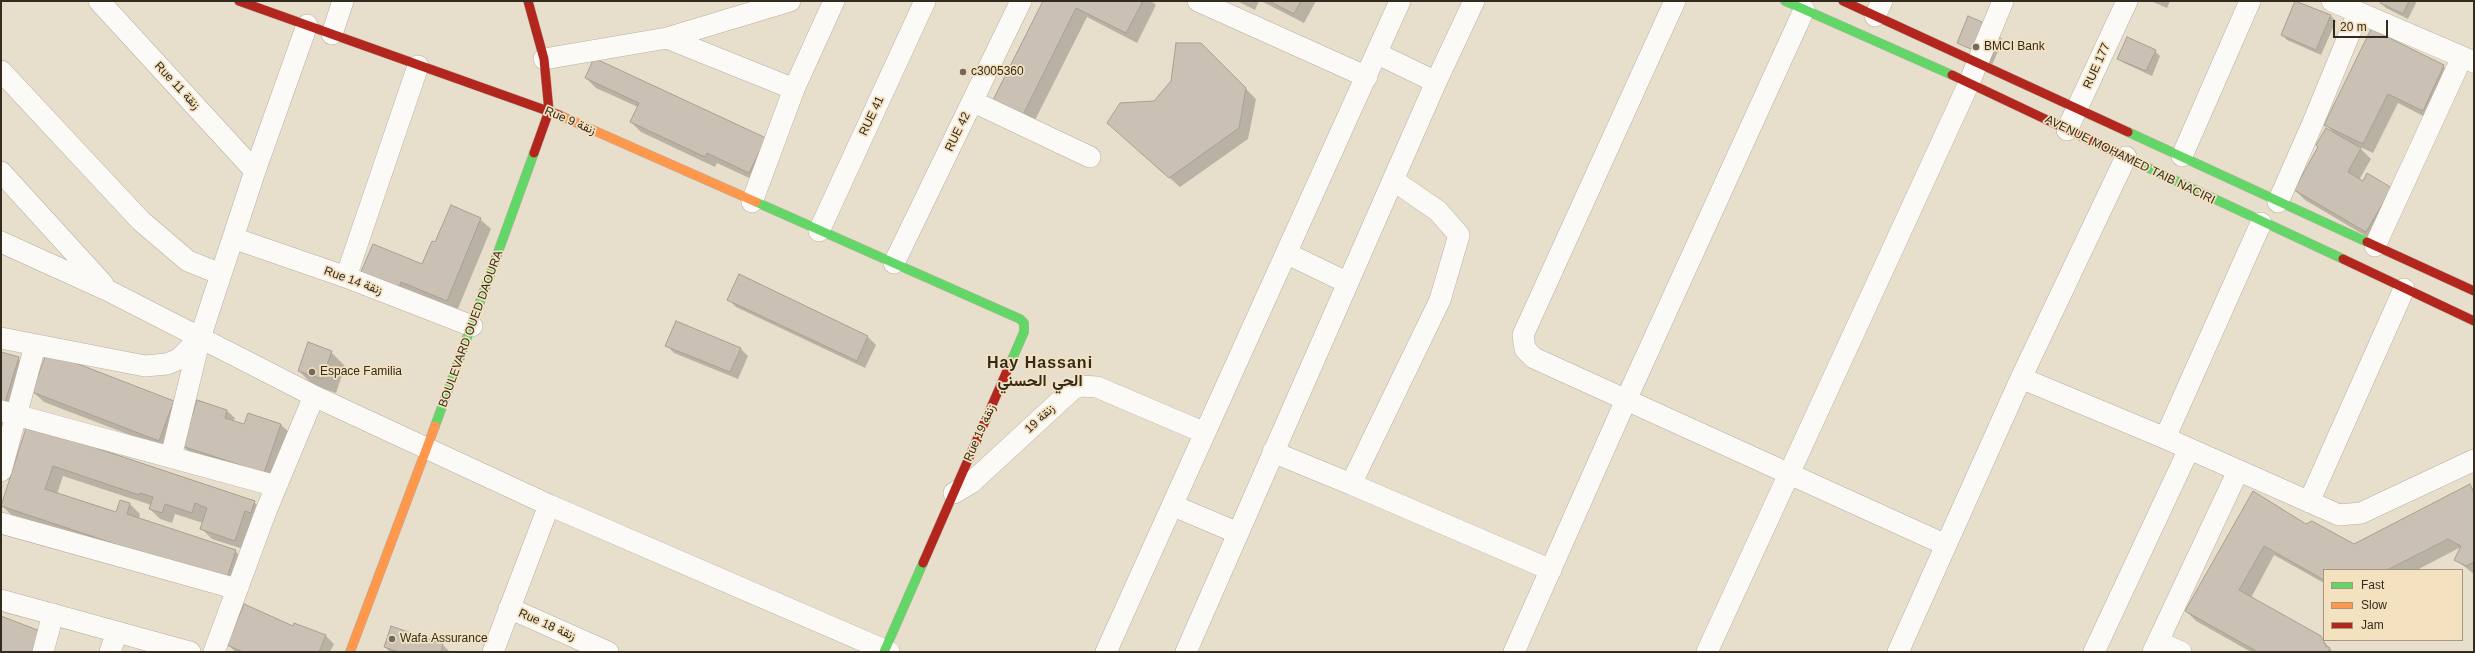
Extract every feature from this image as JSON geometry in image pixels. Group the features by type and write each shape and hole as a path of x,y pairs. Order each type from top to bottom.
{"street":[{"name":"Rue 11 زنقة","path":"99,1 255,171"},
{"name":"Rue 9 زنقة","path":"239,1 418,66 548,111 752,202 894,263"},
{"path":"332,34 343,1"},
{"name":"BOULEVARD OUED DAOURA","path":"350,652 472,326 548,111 544,59 528,1"},
{"path":"544,59 667,38 790,1"},
{"path":"752,202 794,89 834,1"},
{"name":"RUE 41","path":"819,231 925,1"},
{"name":"RUE 42","path":"894,263 974,102 1021,1"},
{"path":"1198,1 1367,77"},
{"path":"1106,652 1174,506 1205,433 1286,253 1378,54 1400,1"},
{"path":"1186,652 1436,82 1474,1"},
{"path":"1675,1 1523,335 1525,349 1534,358 1946,545"},
{"name":"AVENUE MOHAMED TAIB NACIRI","path":"1784,1 1969,83 2261,222 2474,321"},
{"name":"AVENUE MOHAMED TAIB NACIRI","path":"1843,1 1879,8 1978,63 2375,246 2472,286"},
{"path":"1707,652 1969,83 2003,1"},
{"name":"RUE 177","path":"2068,130 2126,1"},
{"path":"2182,156 2250,1"},
{"path":"2332,1 2468,59 2375,246"},
{"path":"1514,652 1626,400 1804,10"},
{"path":"2278,202 2312,125 2358,13"},
{"path":"171,457 200,338 255,171 307,25"},
{"path":"667,38 794,89"},
{"path":"1378,54 1436,82"},
{"path":"346,278 418,66"},
{"path":"1,71 146,225 188,261 221,274"},
{"path":"974,102 1090,157"},
{"path":"1898,652 2021,378 2126,157"},
{"path":"1,172 108,291"},
{"path":"1351,484 1440,300 1459,235 1438,211 1393,180"},
{"path":"2165,438 2261,222"},
{"name":"Rue 14 زنقة","path":"233,238 346,278 472,326"},
{"path":"1,242 108,291 314,396 549,505 886,651"},
{"path":"1286,253 1348,283"},
{"name":"Rue 19 زنقة","path":"886,651 1025,328 1024,323 1016,316 894,263"},
{"path":"2309,502 2404,289"},
{"path":"1,338 35,346 145,366 167,364 179,359 200,338"},
{"path":"1,470 9,413 35,346"},
{"path":"2021,378 2165,438 2339,516 2361,513 2474,460"},
{"name":"19 زنقة","path":"954,494 971,483 1072,389 1080,386 1097,387 1205,433"},
{"path":"214,652 276,486 314,396"},
{"path":"9,413 276,486"},
{"path":"2094,652 2189,449"},
{"path":"1273,452 1551,570"},
{"path":"2181,652 2156,647 2238,471"},
{"path":"493,652 508,608 549,505"},
{"path":"1174,506 1238,533"},
{"path":"1,523 237,589"},
{"path":"1,600 190,652"},
{"name":"Rue 18 زنقة","path":"508,608 595,649"},
{"path":"43,652 54,614"},
{"path":"110,652 116,632"}],"building":[{"path":"1043,1 1143,1 1126,33 1076,8 1022,117 992,102"},
{"path":"1269,1 1301,1 1294,14"},
{"path":"2295,1 2331,15 2316,50 2281,35"},
{"path":"2381,1 2409,1 2403,14 2380,3"},
{"path":"1968,16 1989,25 1978,52 1957,43"},
{"path":"2371,29 2444,65 2423,111 2388,94 2363,144 2324,125"},
{"path":"2127,37 2156,50 2146,71 2117,59"},
{"path":"1176,43 1201,43 1246,88 1239,128 1169,178 1107,123 1120,103 1154,101 1171,81"},
{"path":"594,58 766,138 749,173 707,153 705,157 630,122 639,103 585,78"},
{"path":"2326,128 2361,148 2348,172 2363,181 2367,173 2392,188 2366,232 2294,190 2318,147 2316,145"},
{"path":"451,205 481,218 447,301 401,282 398,290 360,274 373,244 422,264 432,241 435,242"},
{"path":"739,274 868,336 857,361 727,300"},
{"path":"676,321 741,348 730,372 665,346"},
{"path":"308,342 332,351 322,379 298,371"},
{"path":"1,352 19,357 4,406 1,405"},
{"path":"47,352 174,401 159,441 32,392"},
{"path":"197,400 227,410 225,418 244,424 248,413 281,424 264,473 182,446"},
{"path":"27,425 255,501 251,513 245,511 235,541 200,529 207,508 195,503 192,513 165,504 162,513 149,509 153,497 140,493 139,495 53,466 45,489 116,512 120,500 130,503 127,514 236,550 226,581 1,506"},
{"path":"2470,484 2474,493 2474,562 2466,566 2454,560 2461,546 2448,539 2389,569 2323,569 2323,579 2264,546 2239,590 2321,636 2326,646 2330,648 2328,652 2258,652 2185,611 2253,491 2306,524 2312,521 2354,544"},
{"path":"244,604 293,626 294,623 326,635 319,652 243,652 227,645"},
{"path":"1,616 40,631 32,652 1,652"},
{"path":"391,626 443,644 441,652 399,652 384,647"}],"traffic: fast":[{"path":"1785,1 1952,75"},
{"path":"2128,132 2367,242"},
{"path":"435,426 534,153"},
{"path":"2140,164 2343,259"},
{"path":"756,202 1020,319 1024,323 1024,332 1010,364"},
{"path":"884,652 923,563"}],"traffic: slow":[{"path":"559,115 756,202"},
{"path":"350,652 435,426"}],"traffic: jam":[{"path":"239,1 559,115"},
{"path":"528,1 544,59 549,111 534,153"},
{"path":"1843,1 2128,132"},
{"path":"1952,75 2140,164"},
{"path":"2367,242 2474,291"},
{"path":"2343,259 2474,321"},
{"path":"923,563 1010,364"}],"place":[{"name":"BMCI Bank","path":"1976,47"},
{"name":"c3005360","path":"963,72"},
{"name":"Espace Familia","path":"312,372"},
{"name":"Wafa Assurance","path":"392,639"}],"district":[{"name":"Hay Hassani الحي الحسني","path":"1040,373"}]}
